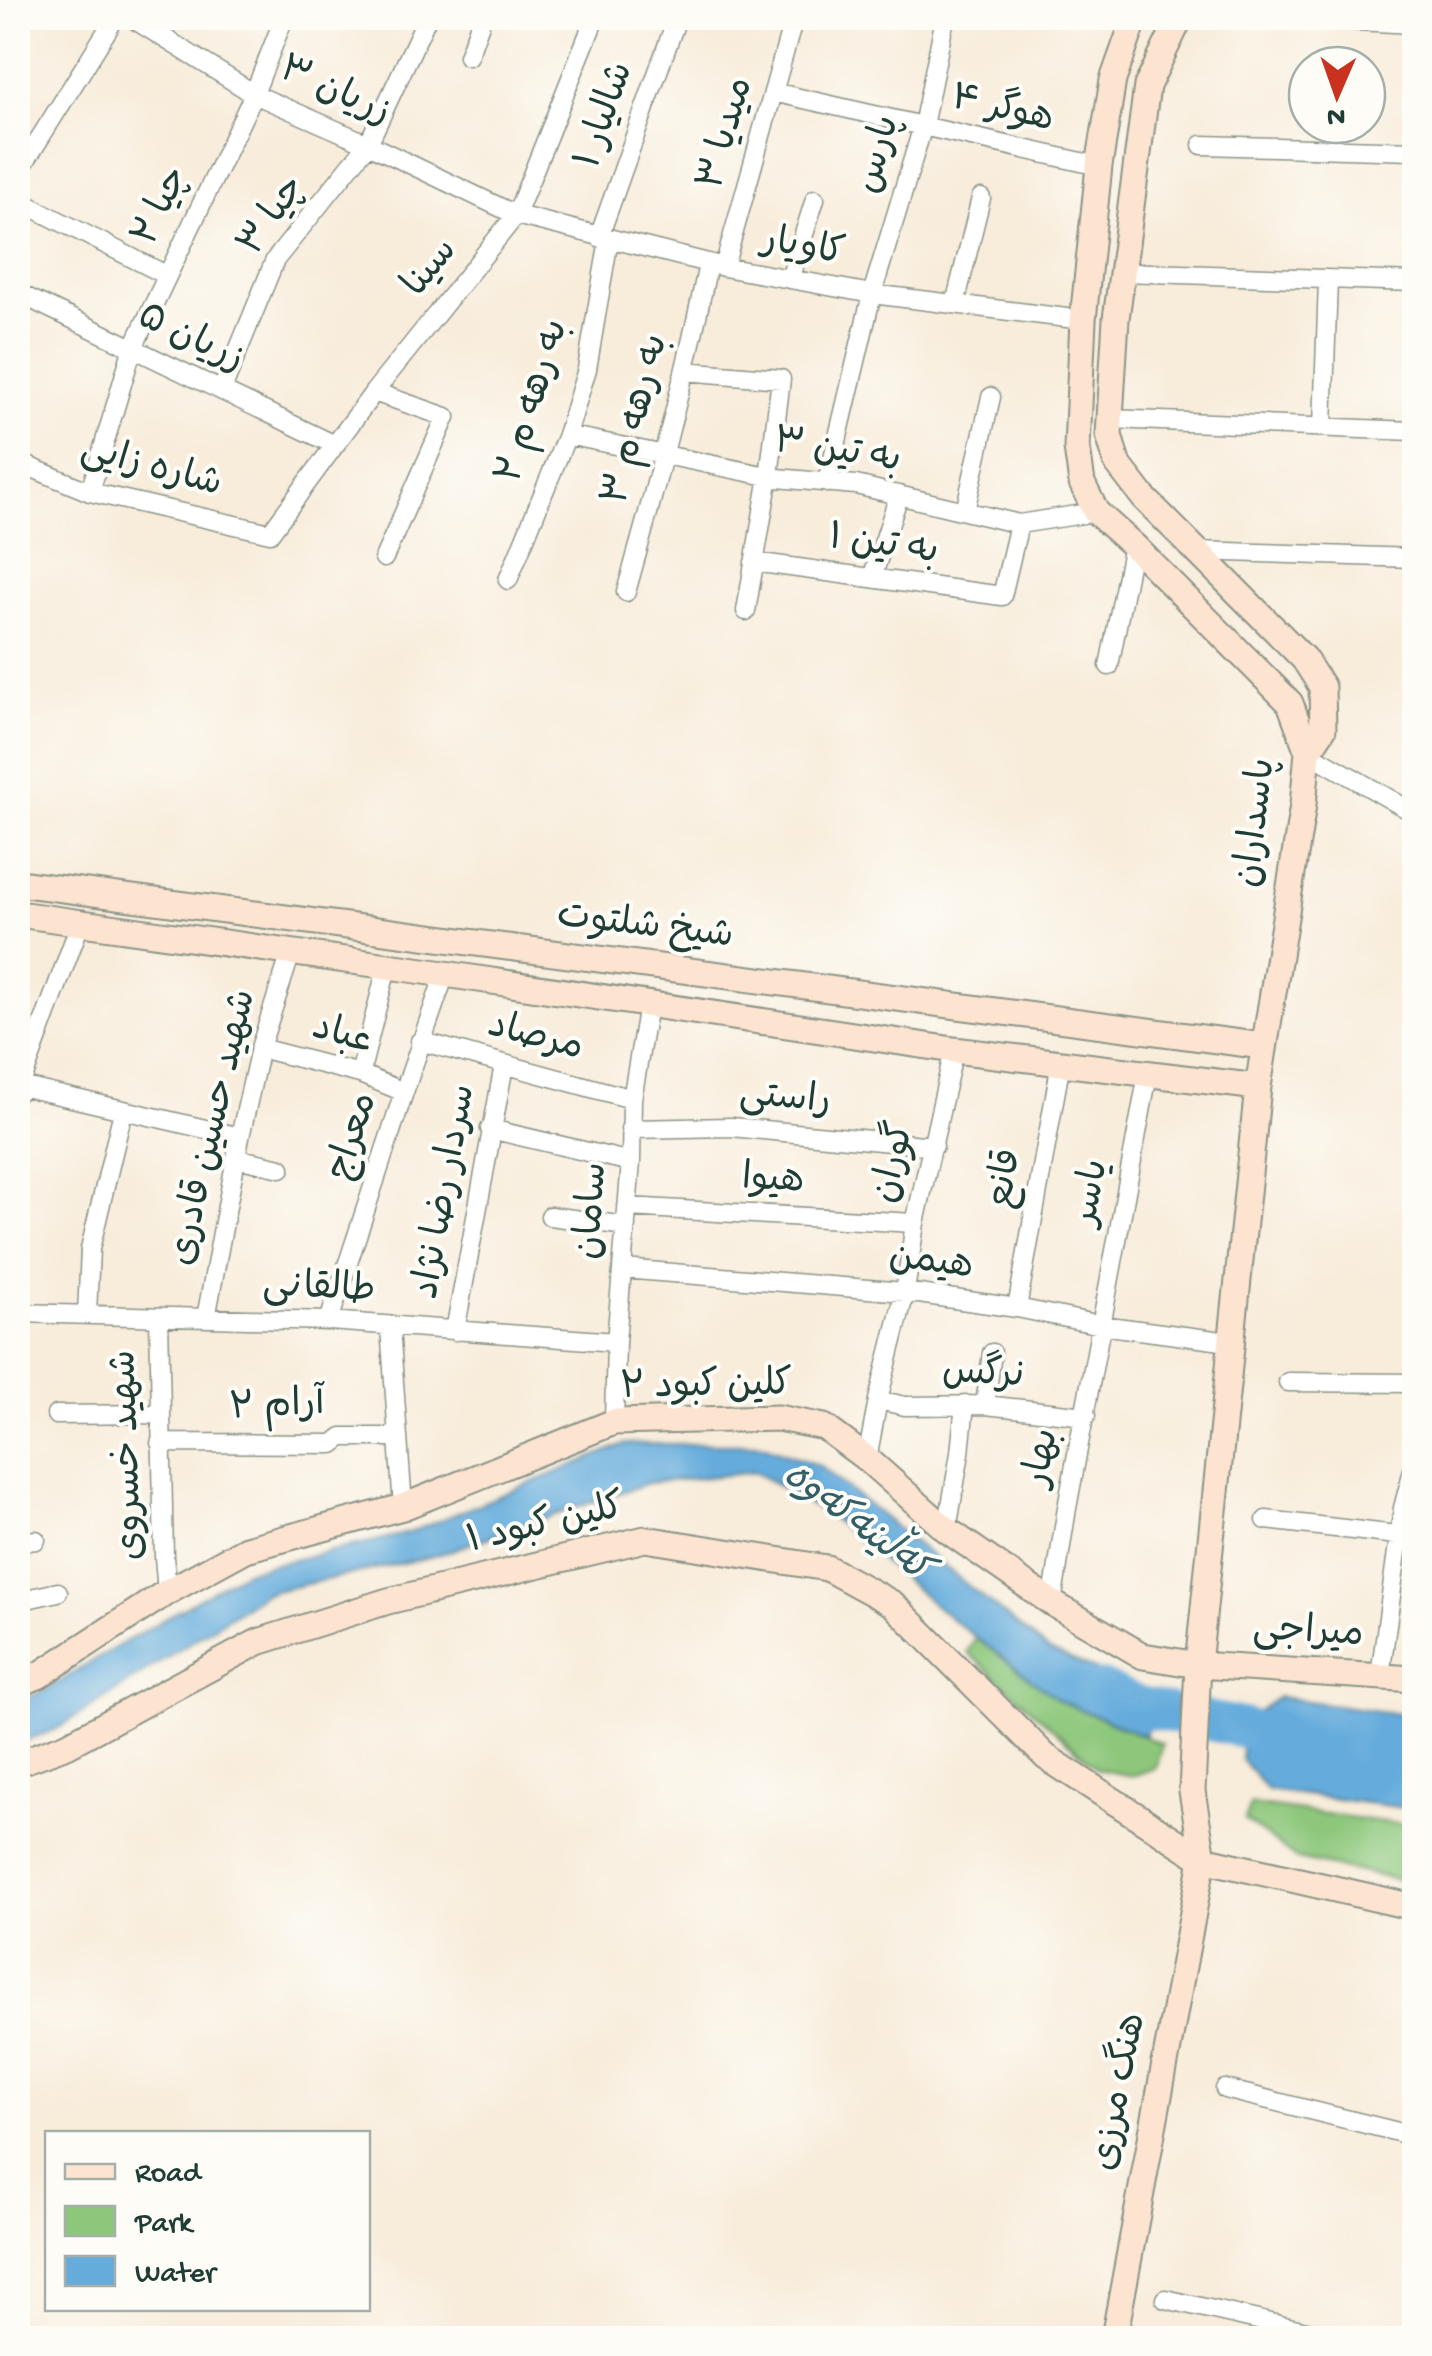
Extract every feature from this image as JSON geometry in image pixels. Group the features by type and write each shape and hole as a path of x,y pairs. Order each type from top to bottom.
{"main road":[{"name":"پاسداران","path":"1136,18 1113,80 1099,166 1083,320 1077,448 1082,483 1096,512 1290,703 1308,752 1258,1087 1198,1665 1192,1790"},
{"path":"1180,18 1147,86 1116,319 1109,434 1117,462 1144,498 1304,659 1322,686 1323,729 1308,752"},
{"name":"شیخ شلتوت","path":"18,883 1263,1046"},
{"name":"شیخ شلتوت","path":"18,914 954,1050 1258,1087"},
{"name":"کلین کبود ۲","path":"18,1684 38,1676 167,1592 246,1549 403,1507 614,1422 778,1418 824,1427 947,1530 1052,1604 1143,1656 1198,1665"},
{"name":"کلین کبود ۱","path":"18,1763 67,1746 258,1642 388,1601 645,1539 826,1568 892,1604 1046,1757 1203,1860"},
{"name":"میراجی","path":"1198,1665 1414,1679"},
{"name":"هنگ مرزی","path":"1114,2338 1203,1860 1192,1790"},
{"path":"1203,1860 1414,1906"}],"street":[{"path":"18,173 115,18"},
{"name":"زریان ۳","path":"132,18 254,94 516,215"},
{"name":"چیا ۲","path":"90,492 132,350 254,94 284,18"},
{"name":"چیا ۳","path":"222,390 275,260 368,144 427,18"},
{"path":"468,56 482,18"},
{"name":"سینا","path":"270,533 374,392 516,215 595,18"},
{"name":"شالیار ۱","path":"604,238 676,18"},
{"name":"میدیا ۳","path":"716,266 774,92 794,18"},
{"name":"پارس","path":"827,482 872,294 923,126 946,18"},
{"path":"1299,18 1414,24"},
{"name":"هوگر ۴","path":"774,92 1099,166"},
{"path":"1202,145 1414,151"},
{"path":"955,304 981,198"},
{"path":"18,200 166,275"},
{"path":"790,279 815,200"},
{"name":"کاویار","path":"516,215 716,266 872,294 1083,320"},
{"name":"به رهه م ۲","path":"508,580 566,435 587,369 604,238"},
{"name":"به رهه م ۳","path":"626,592 716,266"},
{"path":"1122,272 1414,282"},
{"path":"1323,427 1328,280"},
{"name":"زریان ۵","path":"18,293 335,446"},
{"path":"685,372 781,379 746,611"},
{"path":"374,392 446,417 384,558"},
{"path":"965,511 991,397"},
{"path":"1109,419 1414,431"},
{"name":"به تین ۳","path":"566,435 769,476 856,486 1020,524 1096,512"},
{"name":"شاره زایی","path":"18,462 90,492 270,533"},
{"path":"872,578 898,495"},
{"name":"به تین ۱","path":"754,562 1002,596 1020,524"},
{"path":"1108,666 1133,545"},
{"path":"1196,551 1414,558"},
{"path":"1308,752 1414,813"},
{"path":"80,924 19,1089 240,1137"},
{"name":"شهید حسین قادری","path":"206,1318 260,1048 290,953"},
{"path":"360,1074 387,967"},
{"name":"معراج","path":"330,1321 445,974"},
{"name":"سامان","path":"614,1422 632,1100 648,1005"},
{"name":"مرصاد","path":"420,1042 632,1100"},
{"name":"عباد","path":"260,1048 360,1074 404,1092"},
{"name":"گوران","path":"867,1460 954,1050"},
{"name":"قانع","path":"1017,1308 1062,1062"},
{"name":"سردار رضا نژاد","path":"455,1331 504,1065"},
{"name":"یاسر","path":"1101,1324 1148,1074"},
{"path":"87,1314 90,1248 122,1112"},
{"name":"راستی","path":"630,1129 731,1127 934,1146"},
{"path":"490,1129 631,1162"},
{"path":"236,1158 281,1168"},
{"name":"هیوا","path":"627,1206 915,1223"},
{"path":"550,1216 626,1226"},
{"name":"هیمن","path":"622,1268 905,1292 1230,1342"},
{"name":"طالقانی","path":"18,1313 330,1321 616,1342"},
{"name":"شهید خسروی","path":"158,1317 167,1592"},
{"name":"بهار","path":"1052,1604 1101,1324"},
{"path":"390,1327 403,1507"},
{"path":"985,1404 992,1353"},
{"path":"1288,1382 1414,1383"},
{"name":"نرگس","path":"878,1400 905,1406 985,1404 1086,1416"},
{"path":"947,1530 965,1404"},
{"path":"56,1415 160,1414"},
{"name":"آرام ۲","path":"160,1444 333,1444 342,1437 398,1437"},
{"path":"1380,1676 1406,1537 1403,1508 1414,1466"},
{"path":"1266,1520 1406,1537"},
{"path":"18,1601 58,1592"},
{"path":"1225,2089 1414,2136"},
{"path":"1164,2299 1337,2338"}],"green space":[{"path":"976,1638 1060,1701 1162,1744 1155,1768 1132,1776 1098,1769 967,1652"},
{"path":"1250,1804 1414,1826 1414,1883 1297,1859 1245,1820"}],"water":[{"path":"625,1444 760,1444 820,1466 1049,1651 1156,1696 1145,1736 1060,1701 950,1618 831,1517 755,1472 648,1483 434,1556 265,1593 59,1728 18,1744 18,1701 39,1693 245,1571 409,1533"},
{"path":"1278,1697 1414,1716 1414,1809 1267,1790 1241,1759 1244,1723"}],"waterway":[{"name":"کەڵینەکەوە","path":"1101,1690 1136,1706 1296,1739"}]}
